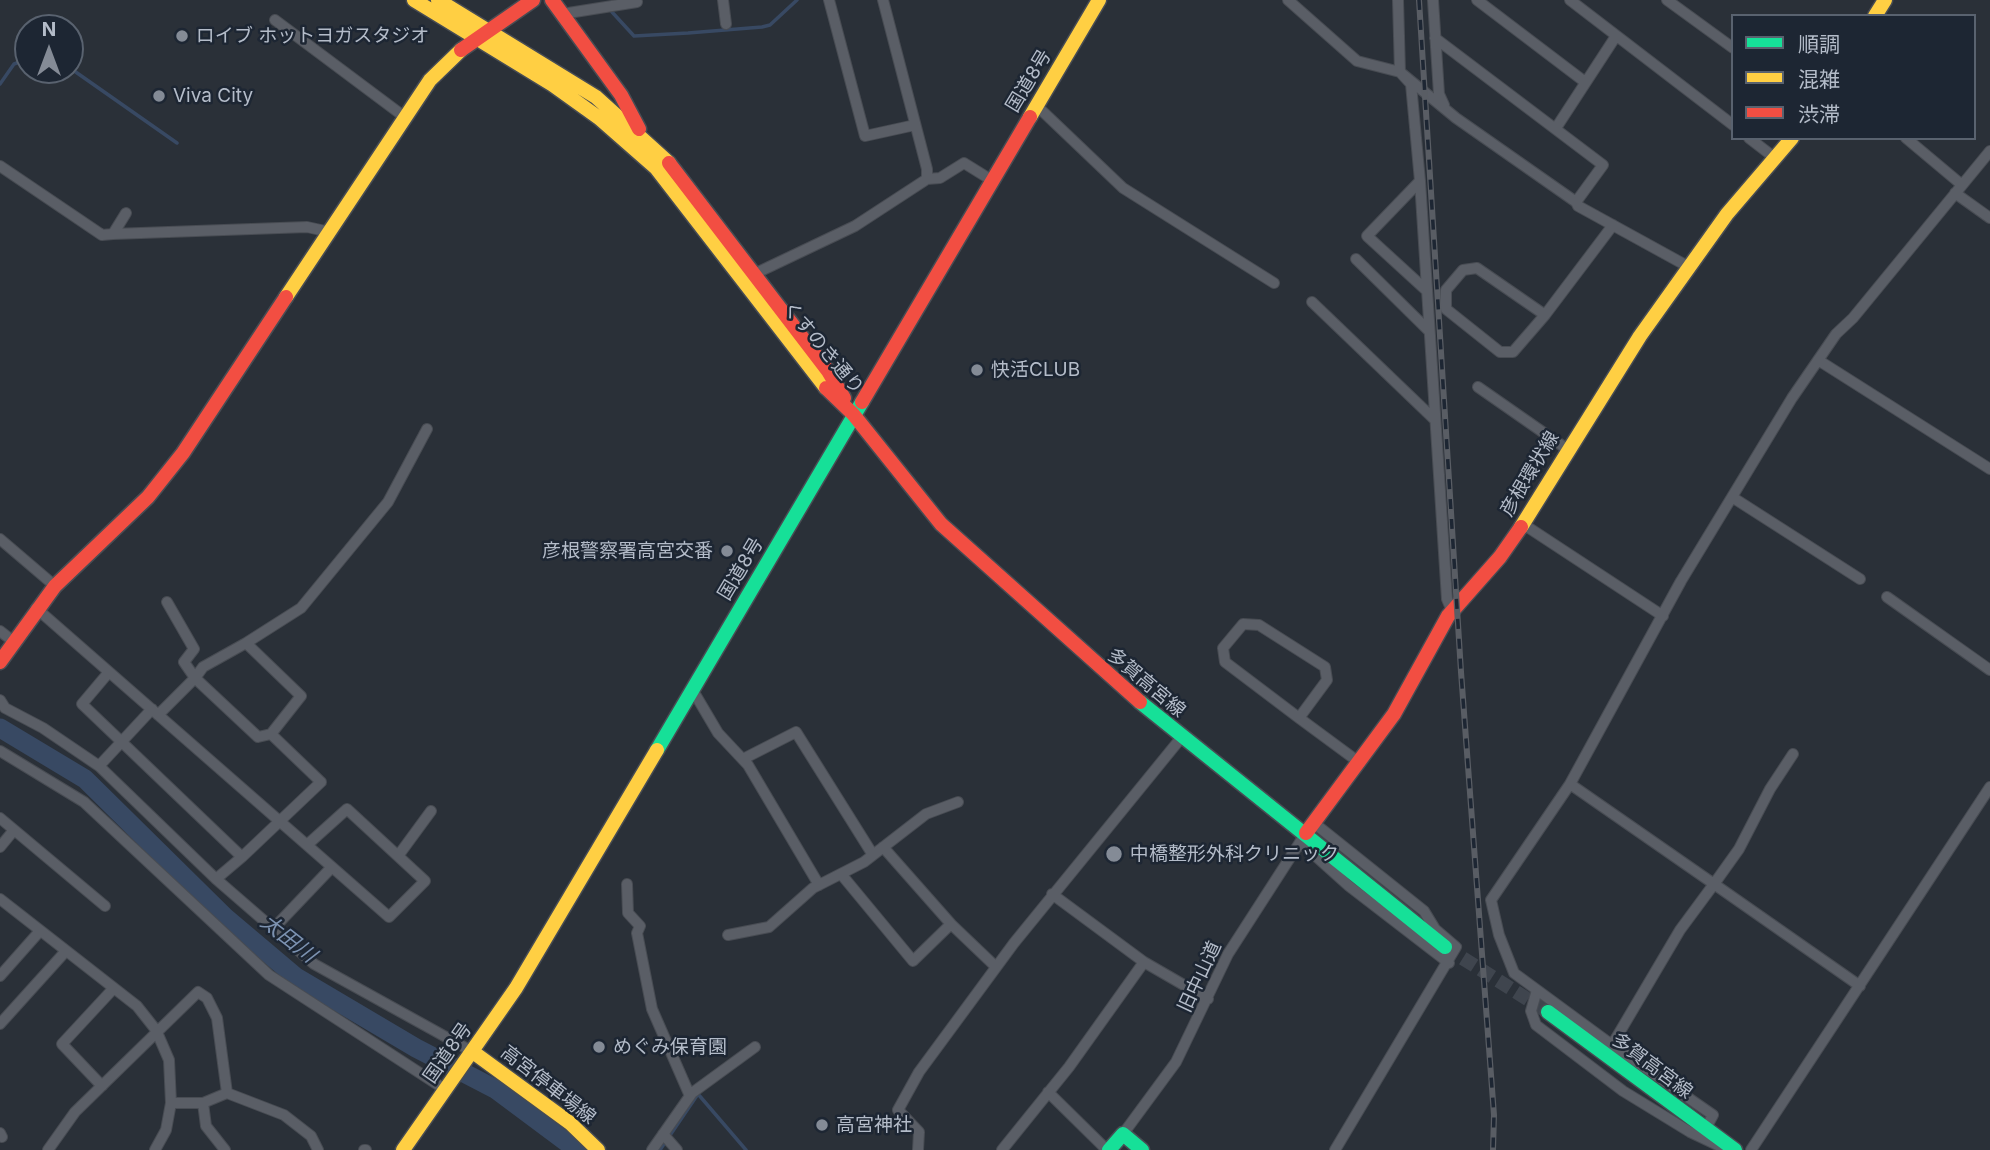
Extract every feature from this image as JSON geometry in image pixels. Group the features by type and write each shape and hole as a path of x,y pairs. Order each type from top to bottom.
{"main road":[{"name":"くすのき通り","path":"415,0 553,85 629,142 656,168 750,276"},
{"name":"くすのき通り","path":"438,0 596,97 643,136 677,170 818,380 853,414"},
{"path":"0,663 36,608 55,586 160,484 311,264 430,80 477,39 491,32 533,0"},
{"path":"552,0 621,95 643,136"},
{"name":"国道8号","path":"403,1150 523,976 1099,0"},
{"name":"彦根環状線","path":"1306,832 1394,714 1428,648 1452,611 1500,557 1523,524 1567,449 1640,336 1727,214 1790,140"},
{"name":"多賀高宮線","path":"853,414 941,524 1029,608 1181,738 1306,832 1445,947"},
{"name":"多賀高宮線","path":"1548,1012 1735,1150"},
{"name":"高宮停車場線","path":"470,1055 570,1123 598,1150"},
{"path":"1108,1150 1123,1134 1142,1150"}],"street":[{"path":"562,13 648,0"},
{"path":"723,0 726,24"},
{"path":"829,0 865,136 915,125"},
{"path":"883,0 927,179"},
{"path":"1287,0 1357,61 1400,72 1456,118 1578,206 1689,267"},
{"path":"1398,0 1400,72 1411,84 1420,181 1447,599 1452,611"},
{"path":"1433,0 1439,94 1444,106"},
{"path":"1478,0 1585,82"},
{"path":"1570,0 1731,123"},
{"path":"1667,0 1731,47"},
{"path":"275,20 406,118"},
{"path":"1556,128 1616,36"},
{"path":"1435,37 1603,164 1576,202"},
{"path":"1037,106 1123,188 1274,283"},
{"path":"1752,140 1776,158"},
{"path":"1908,140 1990,218"},
{"path":"1705,1130 1713,1115 1514,973 1509,965 1492,900 1570,784 1662,616 1732,496 1818,360 1836,334 1853,318 1990,151"},
{"path":"750,276 855,226 927,179 940,178 964,163 993,181"},
{"path":"0,166 102,235 307,227 330,232"},
{"path":"1420,181 1367,236 1426,290"},
{"path":"113,234 126,213"},
{"path":"1545,315 1477,268 1463,270 1446,290 1446,309 1500,352 1513,352 1545,315 1613,225"},
{"path":"1356,259 1428,330"},
{"path":"1312,302 1435,419"},
{"path":"1818,360 1990,469"},
{"path":"1478,387 1567,449"},
{"path":"99,766 195,678 203,667 301,608 388,502 427,429"},
{"path":"1732,496 1860,579"},
{"path":"1523,524 1662,616"},
{"path":"0,539 55,586"},
{"path":"1887,597 1990,670"},
{"path":"167,602 194,649 184,662 195,678 258,737 271,734 301,696 246,643"},
{"path":"36,608 389,917 425,881 347,808 307,845"},
{"path":"1299,718 1327,680 1325,667 1259,625 1242,624 1223,648 1225,662 1299,718 1360,763"},
{"path":"0,631 14,642"},
{"path":"109,672 82,704 242,857"},
{"path":"692,689 718,733 743,759 819,885"},
{"path":"0,700 5,708 43,727 99,766 272,930 314,964 470,1055"},
{"path":"743,759 796,732 873,855"},
{"path":"216,878 321,782 271,734"},
{"path":"918,1150 919,1132 898,1110 919,1072 1052,894 1181,738"},
{"path":"0,751 84,802 269,975 448,1088"},
{"path":"1612,1045 1680,930 1739,849 1770,789 1793,754"},
{"path":"1570,784 1860,986"},
{"path":"1751,1150 1990,787"},
{"path":"728,936 769,927 819,885 873,855 926,814 958,802"},
{"path":"398,856 431,811"},
{"path":"0,818 104,906"},
{"path":"0,847 14,830"},
{"path":"1306,832 1424,911 1435,929 1456,947 1449,963 1335,1150"},
{"path":"1306,832 1349,886 1449,963"},
{"name":"旧中山道","path":"1123,1134 1176,1062 1241,932 1306,832"},
{"path":"883,847 951,924 996,967"},
{"path":"272,930 331,867"},
{"path":"841,874 913,961 951,924"},
{"path":"627,884 628,913 640,926 637,933 652,1009 690,1096"},
{"path":"1052,894 1144,962 1208,999"},
{"path":"0,899 137,1006 156,1030 169,1060 171,1103 166,1130 155,1150"},
{"path":"0,976 39,932"},
{"path":"0,1024 65,952"},
{"path":"1002,1150 1069,1067 1144,962"},
{"path":"102,1086 62,1044 113,989"},
{"path":"1537,990 1531,1011 1536,1025 1623,1091 1690,1132 1728,1150"},
{"path":"48,1150 75,1112 156,1030 198,992 207,998 217,1018 228,1093"},
{"path":"652,1150 690,1096 755,1047"},
{"path":"1048,1092 1108,1150"},
{"path":"171,1103 203,1103 228,1093 284,1115 311,1136 318,1150"},
{"path":"203,1103 206,1126 225,1150"},
{"path":"663,1135 675,1147"}],"waterway":[{"path":"612,12 634,36 688,33 770,25 797,0"},
{"path":"0,84 14,64"},
{"path":"84,78 177,143"},
{"name":"太田川","path":"0,728 85,779 225,917 296,977 416,1048 495,1089 577,1150"},
{"path":"660,1150 698,1094 746,1150"}],"tunnel":[{"path":"1445,947 1548,1012"}],"railway":[{"path":"1419,0 1461,672 1494,1115 1493,1150"}],"traffic: fast":[{"path":"657,750 862,402"},
{"path":"1140,702 1445,947"},
{"path":"1548,1012 1735,1150"},
{"path":"1109,1150 1123,1134 1142,1150"}],"traffic: slow":[{"path":"414,0 553,85 599,118 656,168 826,388"},
{"path":"438,0 596,97 669,163"},
{"path":"1030,117 1099,0"},
{"path":"1876,14 1885,0"},
{"path":"286,297 430,80 461,50"},
{"path":"1521,527 1640,336 1727,214 1790,140"},
{"path":"403,1150 516,988 657,750"},
{"path":"473,1052 570,1123 598,1150"}],"traffic: jam":[{"path":"461,50 533,0"},
{"path":"552,0 621,95 639,129"},
{"path":"862,402 1030,117"},
{"path":"669,163 828,371 844,398"},
{"path":"0,662 55,586 148,497 183,453 286,297"},
{"path":"826,388 853,414 941,524 1140,702"},
{"path":"1306,833 1394,714 1448,616 1500,557 1521,527"}],"place":[{"name":"ロイブ ホットヨガスタジオ","path":"182,36"},
{"name":"Viva City","path":"159,96"},
{"name":"快活CLUB","path":"977,370"},
{"name":"彦根警察署高宮交番","path":"727,551"},
{"name":"中橋整形外科クリニック","path":"1114,854"},
{"name":"めぐみ保育園","path":"599,1047"},
{"name":"高宮神社","path":"822,1125"}]}
